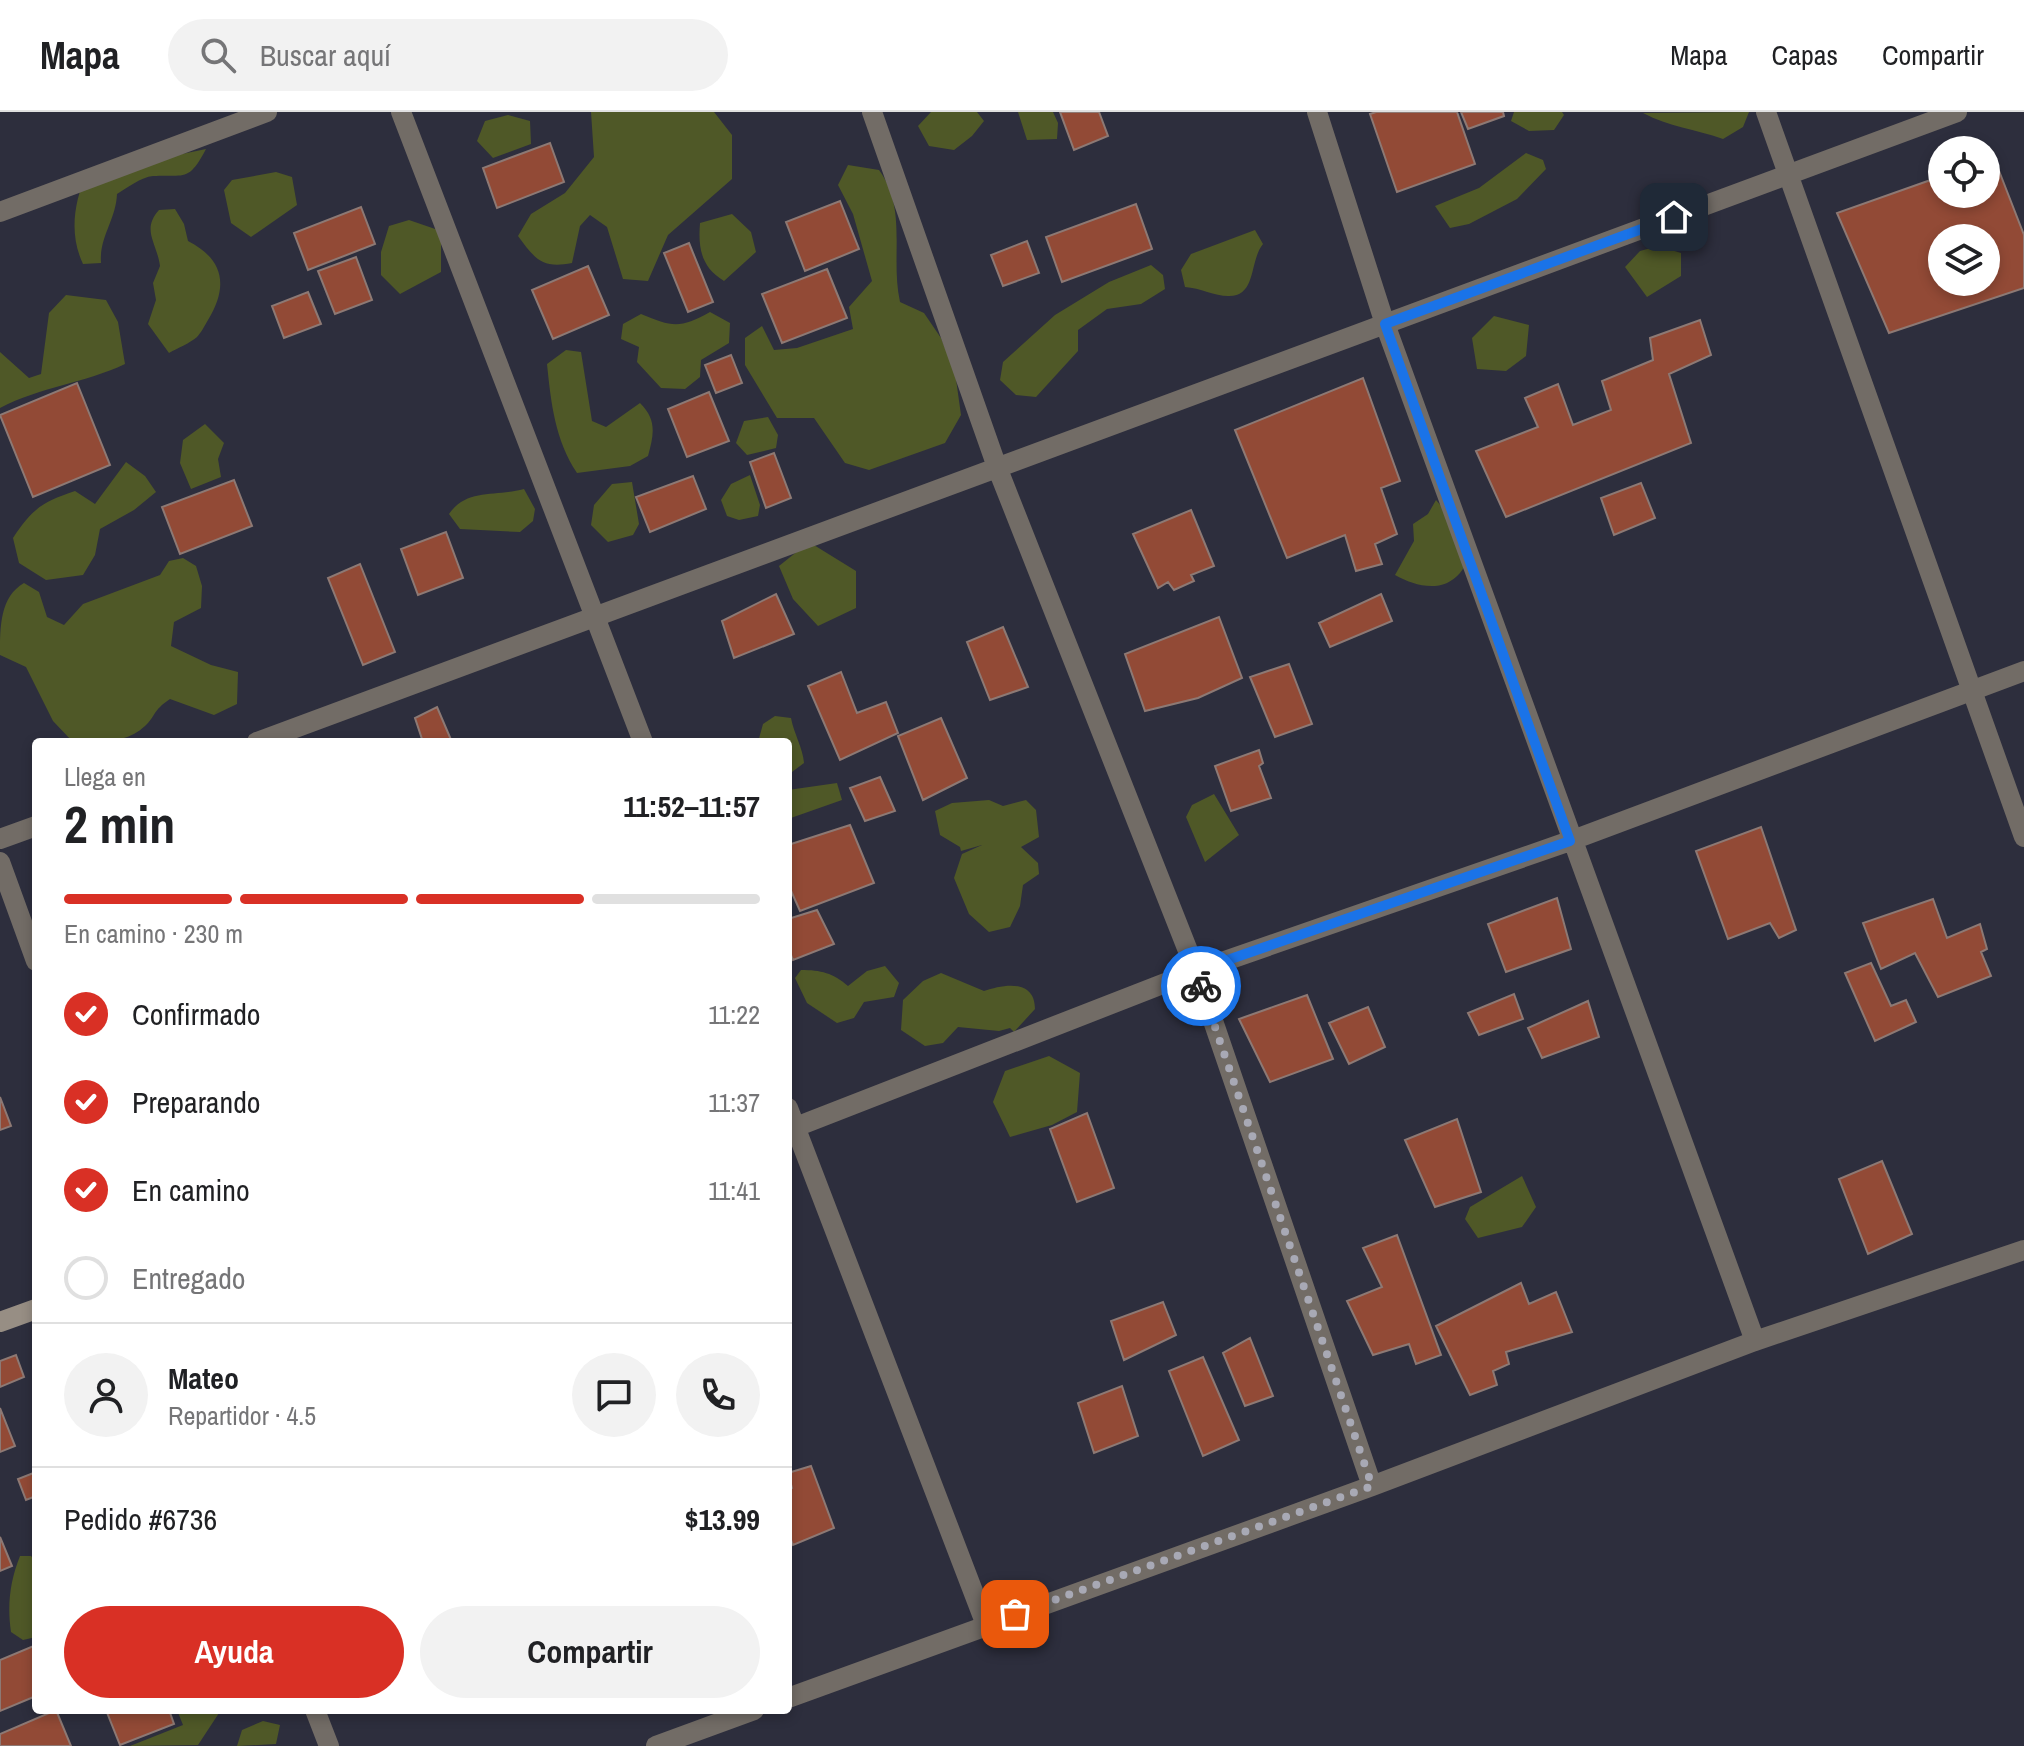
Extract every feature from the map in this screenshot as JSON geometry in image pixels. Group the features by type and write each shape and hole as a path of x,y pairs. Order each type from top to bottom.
{"street":[{"path":"0,212 267,112"},
{"path":"401,112 641,738"},
{"path":"872,112 997,467 1196,971 1372,1486"},
{"path":"1317,112 1385,324 1570,841 1755,1341"},
{"path":"1766,112 2024,837"},
{"path":"268,738 592,615 1957,112"},
{"path":"792,1121 1196,971 1570,841 2024,671"},
{"path":"0,839 32,827"},
{"path":"0,862 32,950"},
{"path":"792,1127 986,1625"},
{"path":"792,1697 1372,1486 1755,1341 2024,1250"},
{"path":"0,1322 32,1310"},
{"path":"317,1714 329,1746"},
{"path":"656,1746 743,1714"}],"green space":[{"path":"591,112 714,112 732,135 732,179 668,235 648,281 623,279 607,227 590,215 580,226 572,263 553,265 540,260 518,236 531,214 565,193 594,157"},
{"path":"931,112 977,112 984,121 972,136 954,150 929,146 918,126"},
{"path":"1018,112 1053,112 1058,123 1057,139 1027,140"},
{"path":"1514,112 1562,112 1564,115 1554,130 1529,131 1511,121"},
{"path":"1749,112 1743,127 1723,139 1643,113"},
{"path":"508,115 530,121 531,144 493,158 477,141 485,121"},
{"path":"206,149 190,172 179,176 148,177 117,194 101,263 83,264 76,242 75,219 78,196 86,174"},
{"path":"1526,153 1543,160 1546,169 1517,199 1469,224 1450,228 1435,206 1479,188"},
{"path":"848,165 879,170 888,185 896,217 900,302 924,313 941,338 955,372 961,415 945,443 869,470 845,463 814,418 777,418 745,365 745,338 762,326 774,350 797,348 853,329 849,307 872,281 853,214 838,185"},
{"path":"276,172 292,177 297,205 251,237 231,223 224,190 232,180"},
{"path":"175,209 184,224 188,241 200,248 216,266 220,286 214,308 198,335 169,353 148,324 156,300 153,283 160,266 151,224 159,210"},
{"path":"732,214 751,232 756,252 724,281 710,270 703,256 700,223"},
{"path":"409,220 441,231 441,272 400,294 381,275 381,252 389,226"},
{"path":"1255,230 1263,244 1244,291 1228,296 1185,287 1181,270 1191,254"},
{"path":"1658,246 1681,253 1681,276 1647,297 1625,267 1640,251"},
{"path":"1151,265 1163,275 1165,289 1141,304 1107,309 1078,330 1078,351 1036,397 1016,395 1000,380 1003,362 1055,315 1109,282"},
{"path":"66,295 106,300 118,322 125,364 0,408 0,352 29,378 41,374 49,313"},
{"path":"710,312 730,323 729,343 701,360 700,377 685,389 661,388 637,362 639,347 621,339 623,324 641,314 661,322 683,324"},
{"path":"1494,316 1529,325 1526,356 1506,371 1477,369 1472,338"},
{"path":"566,350 581,352 592,421 606,427 640,403 645,409 653,428 648,456 630,466 577,473 559,434 547,364"},
{"path":"768,417 778,435 776,448 747,455 736,443 744,421"},
{"path":"205,424 224,443 218,459 221,477 191,489 180,463 183,440"},
{"path":"126,462 145,476 156,492 134,510 100,529 95,555 83,575 46,580 19,563 13,538 32,513 46,503 75,491 95,504"},
{"path":"750,475 760,505 758,516 739,520 727,516 721,500 731,484"},
{"path":"632,482 639,524 633,535 608,542 591,525 594,505 612,484"},
{"path":"524,489 535,509 533,521 520,532 460,529 449,514 464,500 473,497"},
{"path":"1436,500 1473,543 1464,567 1453,580 1428,586 1395,575 1414,541 1413,524 1428,514"},
{"path":"809,542 856,571 856,608 818,626 793,599 779,566"},
{"path":"183,558 196,566 202,586 201,608 174,622 171,646 211,665 238,672 237,704 214,715 170,699 145,726 129,736 69,738 53,721 26,667 0,655 1,623 10,596 24,583 39,592 47,617 64,625 83,604 160,575 169,561"},
{"path":"775,716 791,718 804,763 792,772 792,738 759,738 763,724"},
{"path":"837,783 842,800 792,818 792,789"},
{"path":"1214,794 1239,835 1205,862 1186,817 1192,805"},
{"path":"989,800 1003,806 1026,800 1036,810 1039,837 1021,847 1038,863 1039,874 1023,885 1020,906 1010,927 989,932 969,914 954,878 962,854 982,845 961,851 960,847 940,835 935,811 952,803"},
{"path":"885,966 899,983 894,997 864,1002 854,1018 837,1023 807,1003 795,978 801,970 815,971 832,975 848,986 867,971"},
{"path":"941,973 984,991 1009,986 1024,988 1034,999 1035,1009 1014,1032 1010,1028 999,1031 958,1027 943,1043 925,1046 901,1030 903,1000 923,981"},
{"path":"1049,1056 1080,1073 1077,1112 1052,1125 1010,1137 993,1102 1005,1071"},
{"path":"1522,1176 1536,1207 1522,1227 1478,1238 1465,1219 1470,1207"},
{"path":"20,1556 31,1556 32,1638 23,1640 11,1632 9,1603"},
{"path":"179,1714 218,1714 198,1745 130,1746 183,1725"},
{"path":"263,1721 280,1725 276,1744 237,1746 242,1730"}],"building":[{"path":"1060,112 1099,112 1108,136 1074,150"},
{"path":"1457,112 1475,164 1397,192 1370,114"},
{"path":"1461,112 1503,112 1504,116 1468,129"},
{"path":"550,143 564,182 497,208 483,168"},
{"path":"2000,173 2024,235 2024,288 2000,296 1889,333 1837,213 1928,181 1928,208 2000,208"},
{"path":"840,201 859,249 805,271 786,222"},
{"path":"1136,204 1152,249 1062,282 1046,237"},
{"path":"361,207 375,244 308,270 294,233"},
{"path":"1027,241 1039,273 1003,286 991,255"},
{"path":"689,243 713,302 688,312 664,253"},
{"path":"356,257 372,300 335,314 318,271"},
{"path":"588,266 609,315 553,339 532,290"},
{"path":"827,269 847,318 782,343 762,294"},
{"path":"308,292 321,324 284,338 272,306"},
{"path":"1700,320 1711,355 1669,374 1691,443 1506,517 1476,451 1538,427 1525,398 1558,384 1573,425 1611,410 1602,381 1653,360 1650,338"},
{"path":"731,355 742,383 716,393 705,365"},
{"path":"1363,378 1400,481 1381,488 1397,534 1375,544 1382,564 1356,571 1345,535 1287,558 1235,430"},
{"path":"77,383 110,465 33,497 0,415"},
{"path":"709,392 729,441 687,457 668,409"},
{"path":"774,453 791,498 766,508 750,462"},
{"path":"693,476 706,509 650,532 636,497"},
{"path":"234,480 252,526 180,554 162,507"},
{"path":"1641,483 1655,518 1614,535 1601,498"},
{"path":"1191,510 1214,566 1191,575 1194,581 1174,590 1168,582 1158,588 1133,534"},
{"path":"446,532 463,578 418,595 401,549"},
{"path":"360,564 395,652 363,665 328,578"},
{"path":"776,594 794,634 734,658 722,621"},
{"path":"1381,594 1392,621 1330,647 1319,623"},
{"path":"1219,617 1242,678 1198,698 1145,711 1125,654"},
{"path":"1003,627 1028,687 990,700 967,642"},
{"path":"1289,664 1312,724 1275,737 1250,677"},
{"path":"841,672 857,713 886,702 898,733 840,760 808,686"},
{"path":"437,707 450,738 422,738 415,718"},
{"path":"941,718 967,778 923,800 898,736"},
{"path":"1259,750 1263,763 1259,766 1271,798 1231,811 1215,766"},
{"path":"880,777 895,811 865,821 850,788"},
{"path":"850,825 874,883 800,911 792,893 792,844"},
{"path":"1761,827 1796,930 1779,938 1770,923 1728,939 1696,851"},
{"path":"1557,898 1571,949 1506,972 1488,924"},
{"path":"1933,899 1947,938 1980,924 1987,949 1981,952 1991,976 1938,997 1915,953 1881,969 1863,923"},
{"path":"817,910 834,944 793,960 792,918"},
{"path":"1871,963 1891,1006 1906,1000 1916,1022 1875,1041 1845,973"},
{"path":"1514,994 1523,1019 1479,1035 1468,1013"},
{"path":"1307,995 1333,1059 1270,1082 1239,1019"},
{"path":"1588,1001 1599,1037 1542,1058 1528,1028"},
{"path":"1368,1007 1385,1047 1349,1064 1329,1023"},
{"path":"0,1097 11,1126 0,1130"},
{"path":"1087,1113 1114,1188 1077,1202 1050,1129"},
{"path":"1457,1119 1481,1192 1435,1207 1405,1140"},
{"path":"1882,1161 1912,1234 1868,1254 1839,1179"},
{"path":"1397,1235 1441,1355 1416,1364 1409,1344 1373,1355 1347,1301 1382,1287 1363,1248"},
{"path":"1521,1283 1529,1304 1556,1292 1572,1332 1506,1352 1509,1364 1493,1371 1497,1385 1470,1395 1436,1326"},
{"path":"1163,1302 1176,1335 1124,1360 1111,1321"},
{"path":"1250,1338 1273,1396 1245,1406 1223,1353"},
{"path":"16,1355 24,1377 0,1387 0,1361"},
{"path":"1203,1357 1239,1440 1203,1456 1169,1371"},
{"path":"1122,1386 1138,1436 1094,1453 1078,1403"},
{"path":"0,1408 15,1446 0,1452"},
{"path":"811,1466 834,1528 793,1545 792,1542 792,1472"},
{"path":"32,1474 32,1498 26,1500 18,1479"},
{"path":"0,1537 12,1566 0,1571"},
{"path":"32,1647 32,1698 0,1711 0,1660"},
{"path":"47,1714 58,1714 71,1746 0,1746 0,1734"},
{"path":"108,1714 170,1714 174,1724 120,1745"}],"way so far":[{"path":"1015,1614 1372,1486 1201,986"}],"route":[{"path":"1201,986 1196,971 1570,841 1385,324 1674,217"}]}
